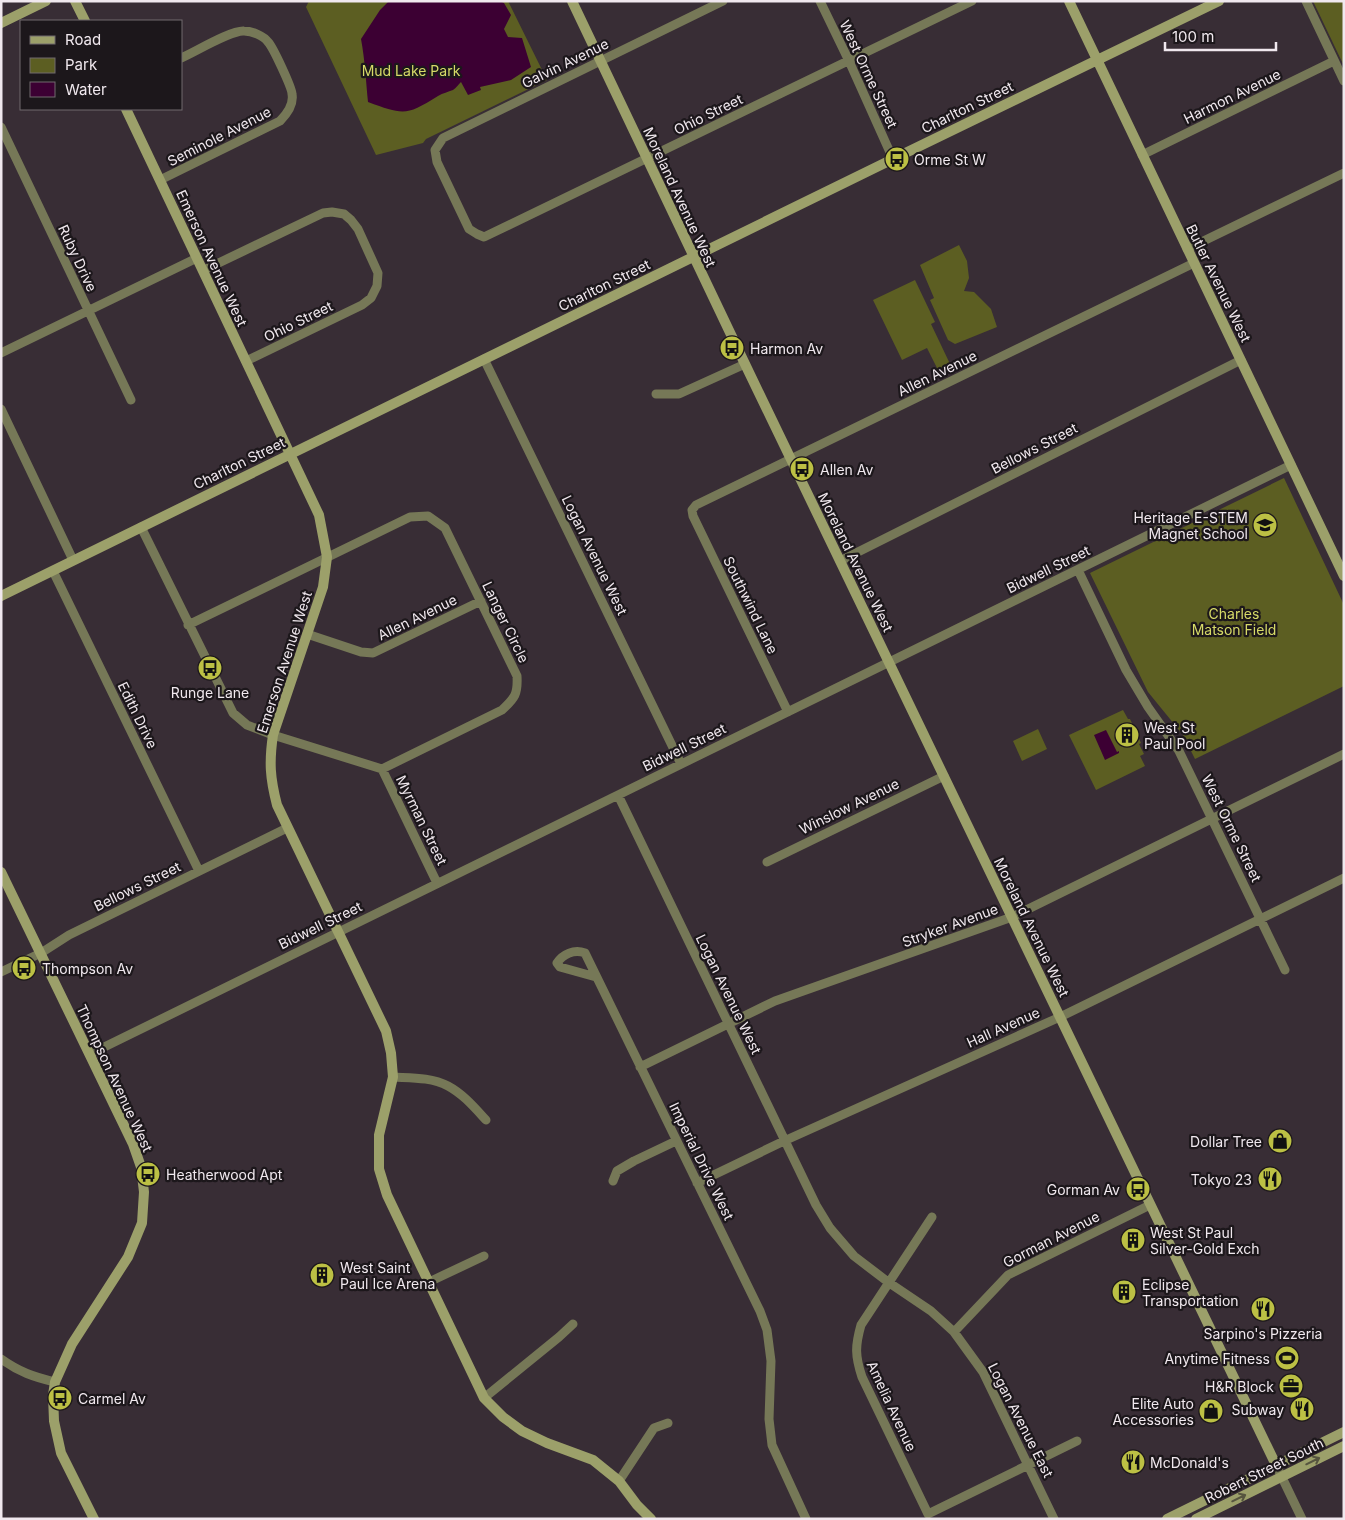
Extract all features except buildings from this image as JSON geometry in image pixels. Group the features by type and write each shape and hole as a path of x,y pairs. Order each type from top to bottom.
{"street":[{"path":"1,23 46,1"},
{"path":"75,1 84,20"},
{"name":"Moreland Avenue West","path":"572,1 791,460 1276,1465"},
{"name":"Galvin Avenue","path":"437,162 435,150 443,138 723,1"},
{"name":"West Orme Street","path":"820,1 893,159"},
{"name":"Ohio Street","path":"437,162 470,229 484,237 972,1"},
{"name":"Butler Avenue West","path":"1069,1 1344,576"},
{"name":"Charlton Street","path":"1,596 1219,1"},
{"path":"1306,1 1344,81"},
{"name":"Seminole Avenue","path":"160,180 280,121 287,114 292,104 289,84 268,41 257,34 244,31 233,33 182,58"},
{"name":"Harmon Avenue","path":"1142,155 1334,61"},
{"name":"Emerson Avenue West","path":"126,110 319,516 327,557 323,586 273,735 269,759 271,782 277,804 288,828 386,1031 391,1053 393,1077 379,1135 379,1169 386,1195 484,1398 503,1417 522,1431 547,1443 593,1460 619,1481 637,1505 651,1519"},
{"name":"Ruby Drive","path":"1,127 131,400"},
{"path":"1187,249 1344,173"},
{"name":"Ohio Street","path":"204,270 323,213 344,214 358,229 378,273 377,286 371,298 362,305 246,361"},
{"path":"1,353 197,258"},
{"name":"Allen Avenue","path":"692,510 696,505 1194,264"},
{"name":"Logan Avenue West","path":"484,359 681,764"},
{"name":"Bellows Street","path":"840,561 1241,360"},
{"path":"656,394 679,394 745,364"},
{"path":"1,409 73,560"},
{"name":"Bidwell Street","path":"90,1054 1291,465"},
{"name":"Southwind Lane","path":"692,510 692,516 788,712"},
{"name":"Langer Circle","path":"188,625 410,517 428,516 445,528 516,676 518,688 514,699 502,710 382,769"},
{"path":"141,527 233,713 247,726 382,769"},
{"name":"Edith Drive","path":"53,570 199,871"},
{"name":"West Orme Street","path":"1078,570 1126,670 1148,707 1179,751 1285,970"},
{"name":"Allen Avenue","path":"307,634 361,652 373,653 481,601"},
{"name":"Stryker Avenue","path":"640,1067 775,1001 1012,917 1344,754"},
{"name":"Myrman Street","path":"382,769 437,883"},
{"name":"Winslow Avenue","path":"767,862 944,776"},
{"name":"Logan Avenue West","path":"618,795 816,1205 830,1228 854,1256 888,1282"},
{"name":"Bellows Street","path":"1,972 41,953 69,935 288,828"},
{"name":"Thompson Avenue West","path":"1,872 133,1144 141,1167 144,1192 142,1223 128,1257 72,1344 55,1382 54,1421 61,1453 94,1519"},
{"name":"Hall Avenue","path":"697,1184 784,1141 1060,1017 1344,878"},
{"name":"Imperial Drive West","path":"596,977 760,1311 767,1330 771,1362 769,1419 772,1445 806,1519"},
{"path":"393,1077 427,1079 447,1085 465,1098 486,1120"},
{"path":"613,1182 616,1171 676,1140"},
{"name":"Gorman Avenue","path":"954,1332 1008,1275 1150,1204"},
{"name":"Amelia Avenue","path":"932,1217 860,1325 856,1342 856,1361 862,1377 928,1514 1028,1465"},
{"path":"429,1282 484,1256"},
{"name":"Logan Avenue East","path":"888,1282 931,1311 954,1332 984,1372 1054,1519"},
{"path":"484,1398 573,1324"},
{"path":"1,1359 32,1377 55,1382"},
{"path":"619,1481 654,1428 668,1423"},
{"name":"Robert Street South","path":"1167,1519 1344,1432"},
{"path":"1028,1465 1077,1441"},
{"name":"Robert Street South","path":"1196,1519 1344,1446"},
{"path":"1276,1465 1302,1519"}],"green space":[{"name":"Mud Lake Park","path":"309,1 508,1 547,80 426,139 423,143 376,155 306,7"},
{"path":"1313,1 1344,1 1344,66"},
{"path":"959,245 967,261 969,278 964,291 974,292 991,309 997,327 955,344 948,340 930,300 934,298 920,265"},
{"path":"915,280 935,322 931,324 951,366 939,372 927,348 902,360 873,300"},
{"name":"Charles Matson Field","path":"1284,478 1344,605 1344,686 1195,759 1183,735 1148,692 1090,573"},
{"path":"1123,710 1128,719 1130,719 1141,743 1139,744 1144,754 1140,756 1145,766 1096,790 1069,735"},
{"path":"1038,729 1047,749 1022,761 1013,741"}],"water":[{"path":"389,1 500,1 504,3 511,15 504,29 508,37 522,38 531,67 511,80 480,87 481,90 468,95 461,82 453,90 411,110 398,111 368,102 361,39 380,10"},
{"path":"1106,730 1119,753 1105,760 1094,735"}],"place":[{"name":"Orme St W","path":"897,159"},
{"name":"Harmon Av","path":"732,348"},
{"name":"Allen Av","path":"802,469"},
{"name":"Heritage E-STEM Magnet School","path":"1265,525"},
{"name":"Runge Lane","path":"210,668"},
{"name":"West St Paul Pool","path":"1127,735"},
{"name":"Thompson Av","path":"24,968"},
{"name":"Dollar Tree","path":"1280,1141"},
{"name":"Heatherwood Apt","path":"148,1174"},
{"name":"Tokyo 23","path":"1270,1179"},
{"name":"Gorman Av","path":"1138,1189"},
{"name":"West St Paul Silver-Gold Exch","path":"1133,1240"},
{"name":"West Saint Paul Ice Arena","path":"322,1275"},
{"name":"Eclipse Transportation","path":"1124,1292"},
{"name":"Sarpino's Pizzeria","path":"1263,1309"},
{"name":"Anytime Fitness","path":"1287,1358"},
{"name":"H&R Block","path":"1291,1386"},
{"name":"Carmel Av","path":"60,1398"},
{"name":"Subway","path":"1302,1409"},
{"name":"Elite Auto Accessories","path":"1211,1411"},
{"name":"McDonald's","path":"1133,1462"}]}
